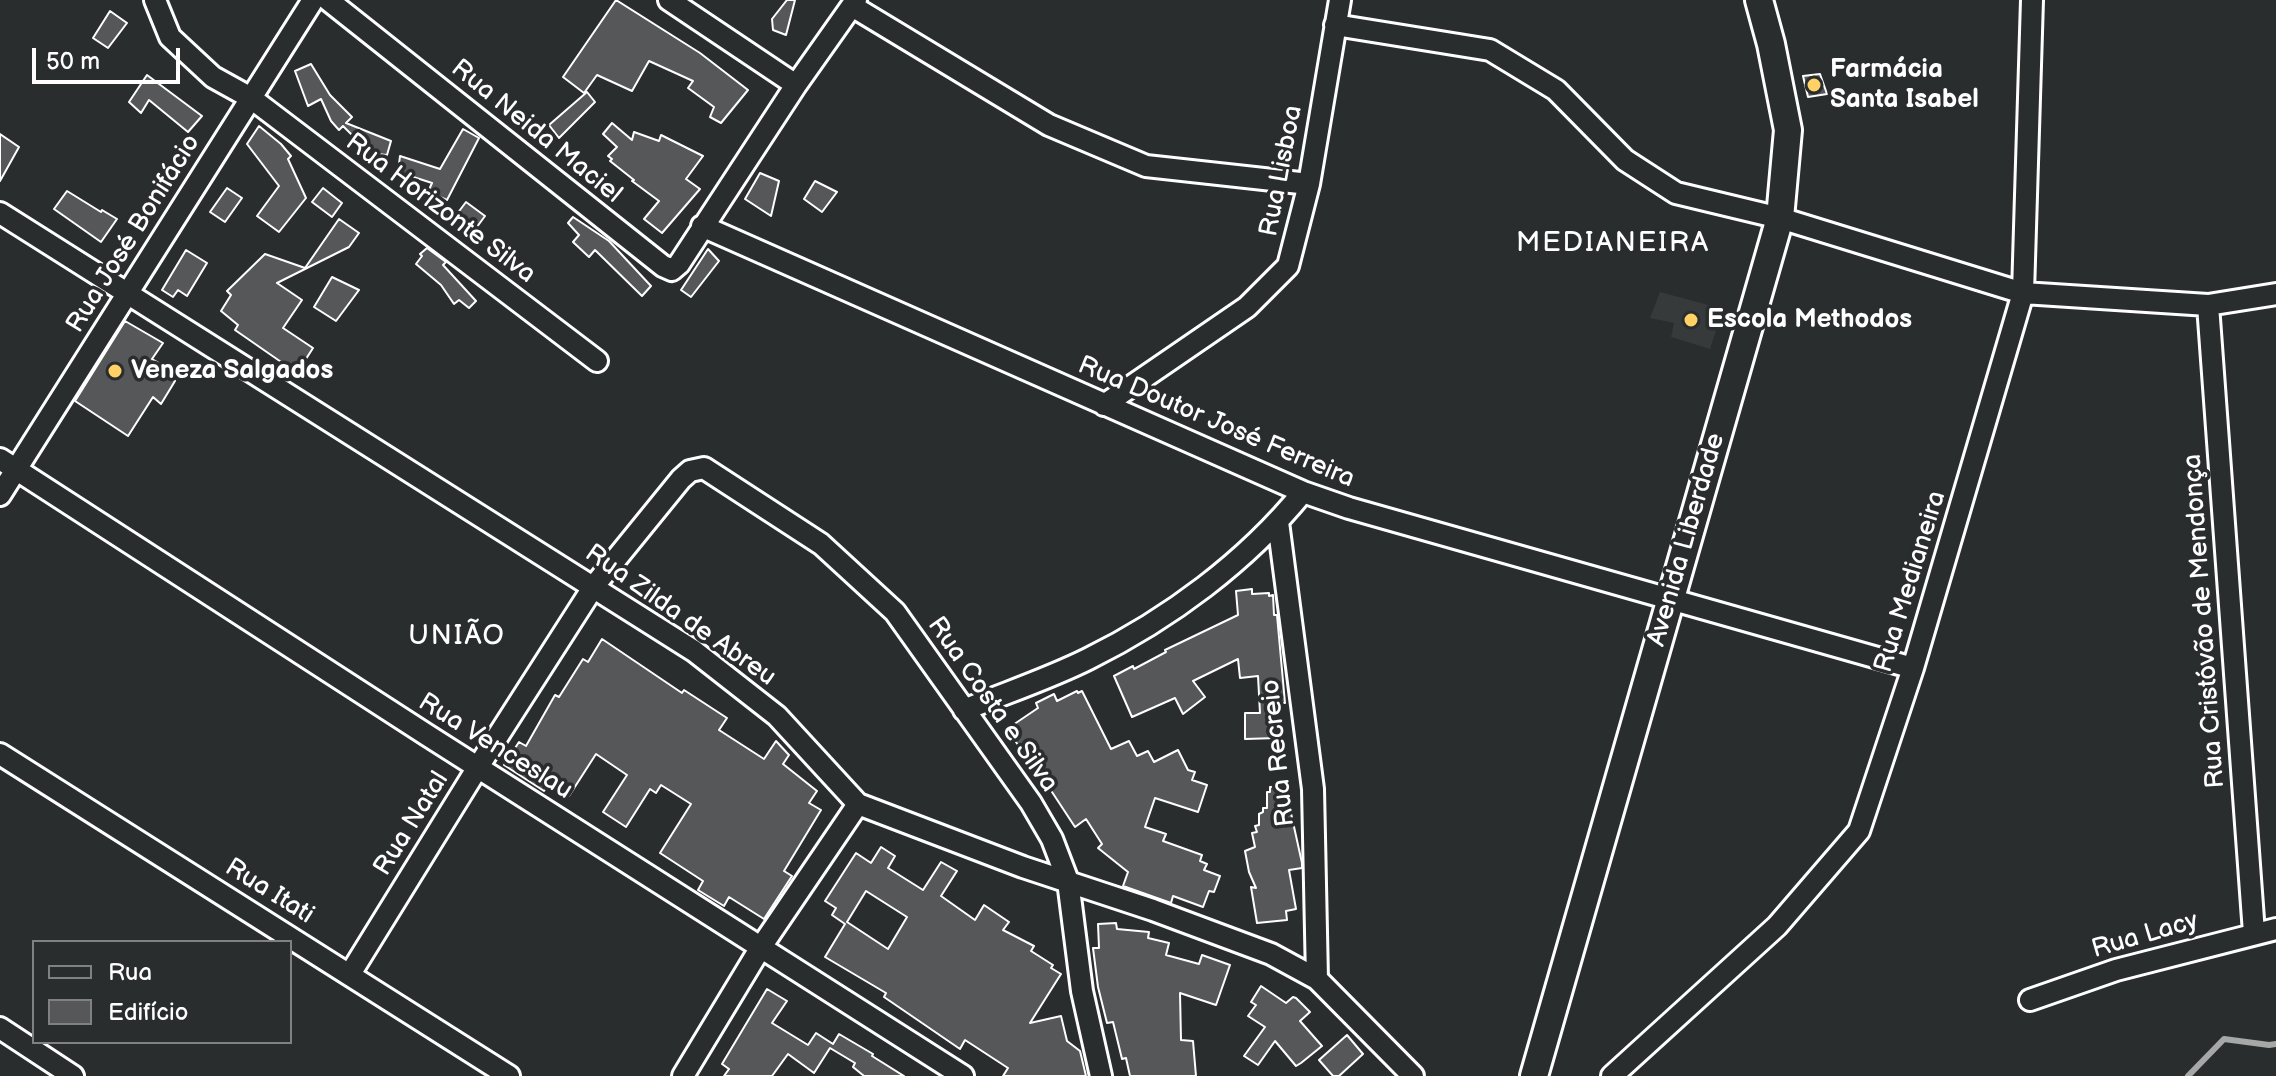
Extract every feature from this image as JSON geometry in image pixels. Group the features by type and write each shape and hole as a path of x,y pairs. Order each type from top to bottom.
{"main road":[{"name":"Avenida Liberdade","path":"1534,1076 1780,218 1788,130 1759,0"}],"street":[{"name":"Rua Horizonte Silva","path":"155,0 170,37 213,77 251,98 597,361"},
{"name":"Rua José Bonifácio","path":"0,495 8,464 127,293 313,0"},
{"name":"Rua Neida Maciel","path":"328,0 663,266 672,270 679,264 702,226"},
{"path":"669,0 796,85"},
{"name":"Rua Lisboa","path":"1104,405 1247,307 1288,266 1309,184 1340,0"},
{"name":"Rua Medianeira","path":"1612,1076 1777,926 1859,831 1913,668 2023,293 2032,0"},
{"path":"702,226 854,3 1049,125 1146,166 1309,184"},
{"path":"1335,25 1490,50 1556,90 1625,160 1676,193 1780,218 2023,293 2208,305 2276,294"},
{"name":"Rua Zilda de Abreu","path":"0,213 694,651 777,716 858,804 1271,954 1317,979 1413,1076"},
{"name":"Rua Doutor José Ferreira","path":"702,226 1303,492 1349,508 1913,668"},
{"name":"Rua Cristóvão de Mendonça","path":"2208,305 2254,933"},
{"name":"Rua Venceslau","path":"8,464 963,1076"},
{"name":"Rua Costa e Silva","path":"690,471 704,468 821,544 895,612 1031,803 1052,839 1068,881 1082,991 1101,1076"},
{"name":"Rua Natal","path":"350,974 594,586 690,471"},
{"path":"964,710 1088,659 1168,613 1255,546 1303,492"},
{"name":"Rua Recreio","path":"1278,522 1313,789 1317,979"},
{"name":"Rua Itati","path":"0,754 509,1076"},
{"path":"683,1076 761,947 858,804"},
{"name":"Rua Lacy","path":"2030,1000 2116,970 2276,929"},
{"path":"0,1028 73,1076"}],"shaded area":[{"name":"Escola Methodos","path":"1660,292 1723,309 1710,349 1671,337 1674,323 1650,318"}],"building":[{"path":"616,0 700,53 748,90 721,123 710,117 714,107 688,88 693,81 649,61 632,91 597,75 584,93 563,77"},
{"path":"787,0 795,0 786,35 773,30 772,19"},
{"path":"110,11 127,23 108,48 93,38"},
{"path":"311,64 330,95 352,117 346,123 391,141 387,155 373,156 343,126 339,130 321,99 308,106 295,71"},
{"name":"Farmácia Santa Isabel","path":"1820,74 1827,94 1808,97 1803,76"},
{"path":"147,75 202,116 188,132 149,100 141,113 129,102"},
{"path":"587,92 595,102 559,138 549,125"},
{"path":"612,123 632,140 634,132 659,141 661,135 703,156 686,179 700,189 662,233 644,219 659,201 610,161 612,159 608,156 617,147 603,134"},
{"path":"259,126 291,156 288,159 306,198 279,232 257,216 279,186 247,144"},
{"path":"463,129 479,138 447,200 428,192 432,183 398,172 400,156 440,169"},
{"path":"0,134 19,147 0,181"},
{"path":"760,173 779,181 771,216 745,199"},
{"path":"815,181 837,192 822,212 804,199"},
{"path":"227,188 242,198 225,222 210,212"},
{"path":"323,188 342,203 332,217 312,202"},
{"path":"67,191 117,219 101,242 54,209"},
{"path":"466,202 485,216 474,231 454,218"},
{"path":"573,217 609,241 651,286 642,296 595,250 589,257 573,242 579,235 568,223"},
{"path":"339,219 359,233 349,247 277,283 302,300 283,328 313,348 297,373 235,330 238,325 221,311 231,295 227,291 265,254 305,268"},
{"path":"427,248 446,262 443,265 476,301 469,308 459,300 454,304 441,285 416,264"},
{"path":"708,249 719,261 691,297 681,290"},
{"path":"186,250 207,263 187,296 178,290 173,297 162,290"},
{"path":"332,277 359,290 336,321 314,307"},
{"name":"Veneza Salgados","path":"125,321 163,343 152,359 174,372 169,378 175,381 161,404 153,397 128,436 75,401"},
{"path":"1252,589 1252,594 1273,595 1274,615 1277,615 1285,703 1277,703 1277,738 1245,739 1245,713 1260,713 1258,676 1240,678 1238,659 1193,681 1205,697 1183,714 1175,698 1132,717 1114,676 1133,666 1134,669 1165,650 1238,615 1236,591"},
{"path":"602,639 682,693 684,690 727,718 719,730 764,759 776,741 789,755 783,764 817,791 809,803 821,810 784,871 792,876 764,919 729,897 724,906 698,890 703,881 660,853 691,804 661,785 656,793 650,789 626,827 603,812 627,775 596,754 569,796 550,783 544,791 504,765 519,742 526,746 555,695 559,697 583,659 588,662"},
{"path":"1082,691 1111,749 1129,741 1137,756 1148,751 1154,762 1178,750 1188,770 1195,772 1192,780 1207,785 1198,812 1155,798 1145,827 1166,834 1163,841 1202,855 1200,861 1207,864 1204,870 1220,876 1214,892 1209,891 1203,907 1173,896 1171,903 1123,886 1128,872 1098,848 1102,844 1086,819 1075,827 1007,729 1038,708 1036,703 1054,694 1057,701"},
{"path":"1285,786 1302,863 1302,868 1289,870 1296,909 1286,911 1287,920 1257,923 1251,887 1256,888 1245,851 1255,847 1252,833 1257,832 1255,826 1259,825 1259,814 1267,808 1270,787"},
{"path":"881,847 895,856 888,868 923,890 941,862 957,871 941,896 975,920 984,905 1009,922 1003,930 1034,946 1031,951 1061,974 1030,1023 1061,1016 1067,1041 1080,1051 1086,1076 1003,1076 1008,1068 965,1040 960,1049 884,997 886,993 825,957 845,924 832,915 836,908 825,901 856,853 871,863","holes":["866,891 907,917 888,949 847,922"]},
{"path":"1116,923 1117,929 1149,932 1148,938 1169,943 1166,955 1199,964 1202,955 1230,965 1216,1005 1180,993 1181,1040 1193,1041 1196,1076 1130,1076 1126,1058 1122,1059 1113,1022 1107,1023 1093,948 1099,948 1098,924"},
{"path":"1261,986 1286,1003 1296,998 1310,1012 1300,1021 1322,1046 1296,1066 1275,1041 1258,1065 1244,1056 1265,1027 1248,1016 1256,1005 1251,1002"},
{"path":"767,989 787,1001 772,1023 808,1045 816,1033 833,1044 839,1034 904,1076 864,1076 853,1067 855,1063 830,1048 814,1073 788,1054 772,1076 724,1076 729,1069 722,1064"},
{"path":"1347,1035 1363,1054 1339,1076 1333,1076 1319,1060"}],"waterway":[{"path":"2188,1076 2224,1039 2276,1044"}],"place":[{"name":"Farmácia Santa Isabel","path":"1814,85"},
{"name":"Escola Methodos","path":"1691,320"},
{"name":"Veneza Salgados","path":"115,371"}],"district":[{"name":"MEDIANEIRA","path":"1613,244"},
{"name":"UNIÃO","path":"457,637"}]}
